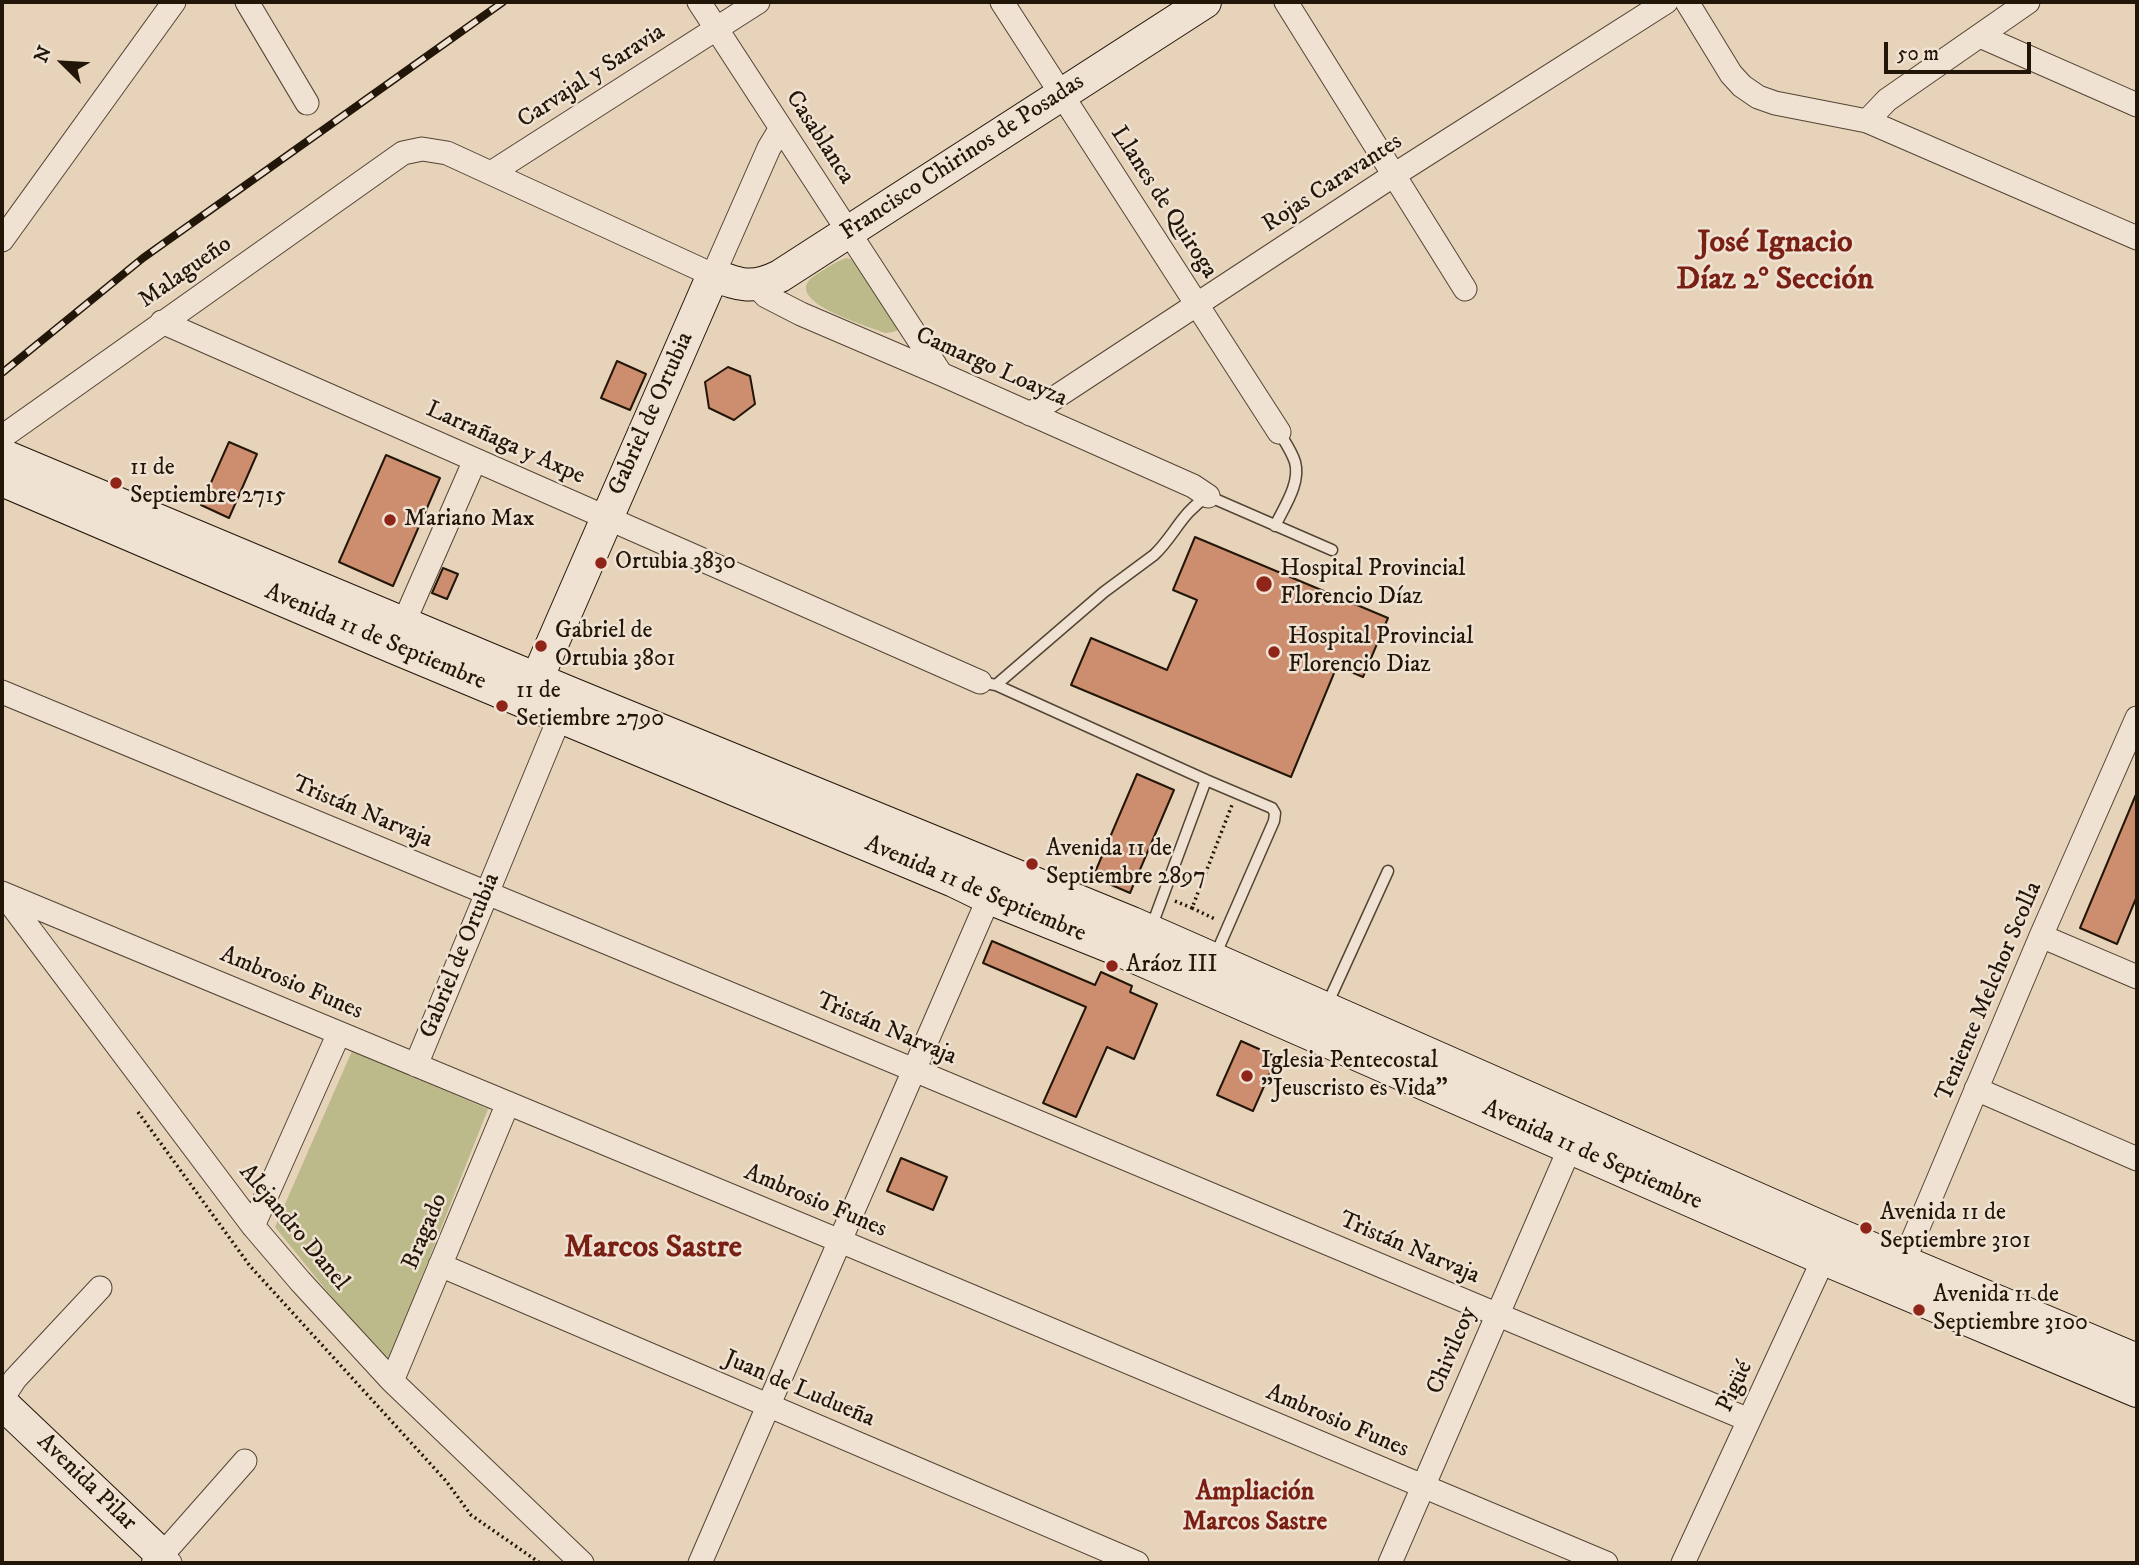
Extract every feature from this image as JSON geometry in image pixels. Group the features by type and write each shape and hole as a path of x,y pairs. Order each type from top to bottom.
{"main road":[{"name":"Francisco Chirinos de Posadas","path":"755,285 765,284 780,276 1205,2"},
{"path":"713,275 737,284 755,285"},
{"name":"Gabriel de Ortubia","path":"532,690 713,275"},
{"name":"Avenida 11 de Septiembre","path":"2,455 404,622 532,690 989,898 1144,945"},
{"name":"Avenida 11 de Septiembre","path":"2,480 393,647 532,690"},
{"name":"Avenida 11 de Septiembre","path":"565,704 1001,869 1144,945 1898,1275 2137,1391"},
{"name":"Avenida 11 de Septiembre","path":"1898,1275 2137,1360"},
{"name":"Avenida Pilar","path":"2,1401 163,1561"}],"street":[{"path":"2,240 174,2"},
{"name":"Casablanca","path":"699,2 941,373"},
{"name":"Carvajal y Saravia","path":"491,173 758,2"},
{"name":"Llanes de Quiroga","path":"1002,2 1279,432"},
{"path":"1286,2 1465,289"},
{"name":"Rojas Caravantes","path":"1030,414 1394,175 1666,2"},
{"path":"1687,2 1731,74 1758,97 1774,103 1867,121 2137,238"},
{"path":"1867,121 1887,100 2028,2"},
{"path":"251,3 307,103"},
{"path":"1980,36 2137,105"},
{"name":"Gabriel de Ortubia","path":"713,275 768,148 781,128"},
{"name":"Malagueño","path":"2,438 402,153 422,149 437,151 491,173"},
{"path":"491,173 713,275"},
{"name":"Camargo Loayza","path":"755,285 766,296 801,314 941,373 1193,486 1208,496"},
{"name":"Larrañaga y Axpe","path":"162,322 988,683"},
{"path":"404,622 475,460"},
{"name":"Tristán Narvaja","path":"2,692 1749,1420"},
{"name":"Gabriel de Ortubia","path":"416,1065 565,704"},
{"name":"Teniente Melchor Scolla","path":"1898,1275 2041,936 2132,743 2137,718"},
{"path":"700,1563 1001,869"},
{"name":"Ambrosio Funes","path":"2,893 1606,1563"},
{"name":"Alejandro Danel","path":"2,893 253,1226 300,1281 392,1381 582,1563"},
{"path":"2041,936 2137,976"},
{"path":"253,1226 339,1032"},
{"path":"1976,1089 2137,1159"},
{"name":"Bragado","path":"392,1381 508,1103"},
{"name":"Chivilcoy","path":"1390,1563 1576,1134"},
{"name":"Pigüé","path":"1684,1563 1830,1246"},
{"name":"Juan de Ludueña","path":"440,1265 1137,1563"},
{"path":"2,1401 15,1379 100,1288"},
{"path":"163,1561 246,1461"}],"lane":[{"path":"1275,526 1296,479 1297,468 1279,432"},
{"path":"1208,973 1274,821 1275,813 1272,808 988,683 1154,555 1184,516 1195,504 1208,496 1332,550"},
{"path":"1144,945 1206,780"},
{"path":"1320,1022 1388,871"}],"path":[{"path":"1192,908 1237,793"},
{"path":"1162,895 1227,925"}],"shaded area":[{"path":"847,258 860,263 898,330 885,333 845,318 815,302 807,293 807,284 817,274"},
{"path":"352,1051 488,1109 387,1365 275,1227"}],"building":[{"path":"617,361 646,374 630,410 601,398"},
{"path":"728,367 750,376 755,404 734,420 709,408 705,382"},
{"path":"229,442 257,454 229,518 201,505"},
{"name":"Mariano Max","path":"386,455 440,478 393,586 339,562"},
{"name":"Hospital Provincial Florencio Diaz","path":"1195,537 1388,618 1363,677 1337,666 1291,777 1071,685 1091,638 1167,670 1197,600 1173,590"},
{"path":"443,568 458,574 447,599 432,593"},
{"path":"1137,774 1174,790 1130,893 1093,877"},
{"path":"2137,792 2137,896 2117,944 2080,928"},
{"path":"992,941 1095,985 1101,972 1132,986 1130,992 1157,1004 1134,1059 1107,1047 1076,1117 1043,1103 1086,1007 983,963"},
{"name":"Iglesia Pentecostal \"Jeuscristo es Vida\"","path":"1241,1041 1277,1057 1253,1111 1217,1095"},
{"path":"901,1158 947,1177 933,1210 887,1191"}],"railway":[{"path":"2,373 143,258 503,2"}],"place":[{"name":"11 de Septiembre 2715","path":"116,483"},
{"name":"Mariano Max","path":"390,520"},
{"name":"Ortubia 3830","path":"601,563"},
{"name":"Hospital Provincial Florencio Díaz","path":"1264,584"},
{"name":"Gabriel de Ortubia 3801","path":"541,646"},
{"name":"Hospital Provincial Florencio Diaz","path":"1274,652"},
{"name":"11 de Setiembre 2790","path":"502,706"},
{"name":"Avenida 11 de Septiembre 2897","path":"1032,864"},
{"name":"Aráoz III","path":"1112,966"},
{"name":"Iglesia Pentecostal \"Jeuscristo es Vida\"","path":"1247,1076"},
{"name":"Avenida 11 de Septiembre 3101","path":"1866,1228"},
{"name":"Avenida 11 de Septiembre 3100","path":"1919,1310"}],"district":[{"name":"José Ignacio Díaz 2° Sección","path":"1775,262"},
{"name":"Marcos Sastre","path":"653,1249"},
{"name":"Ampliación Marcos Sastre","path":"1255,1509"}]}
